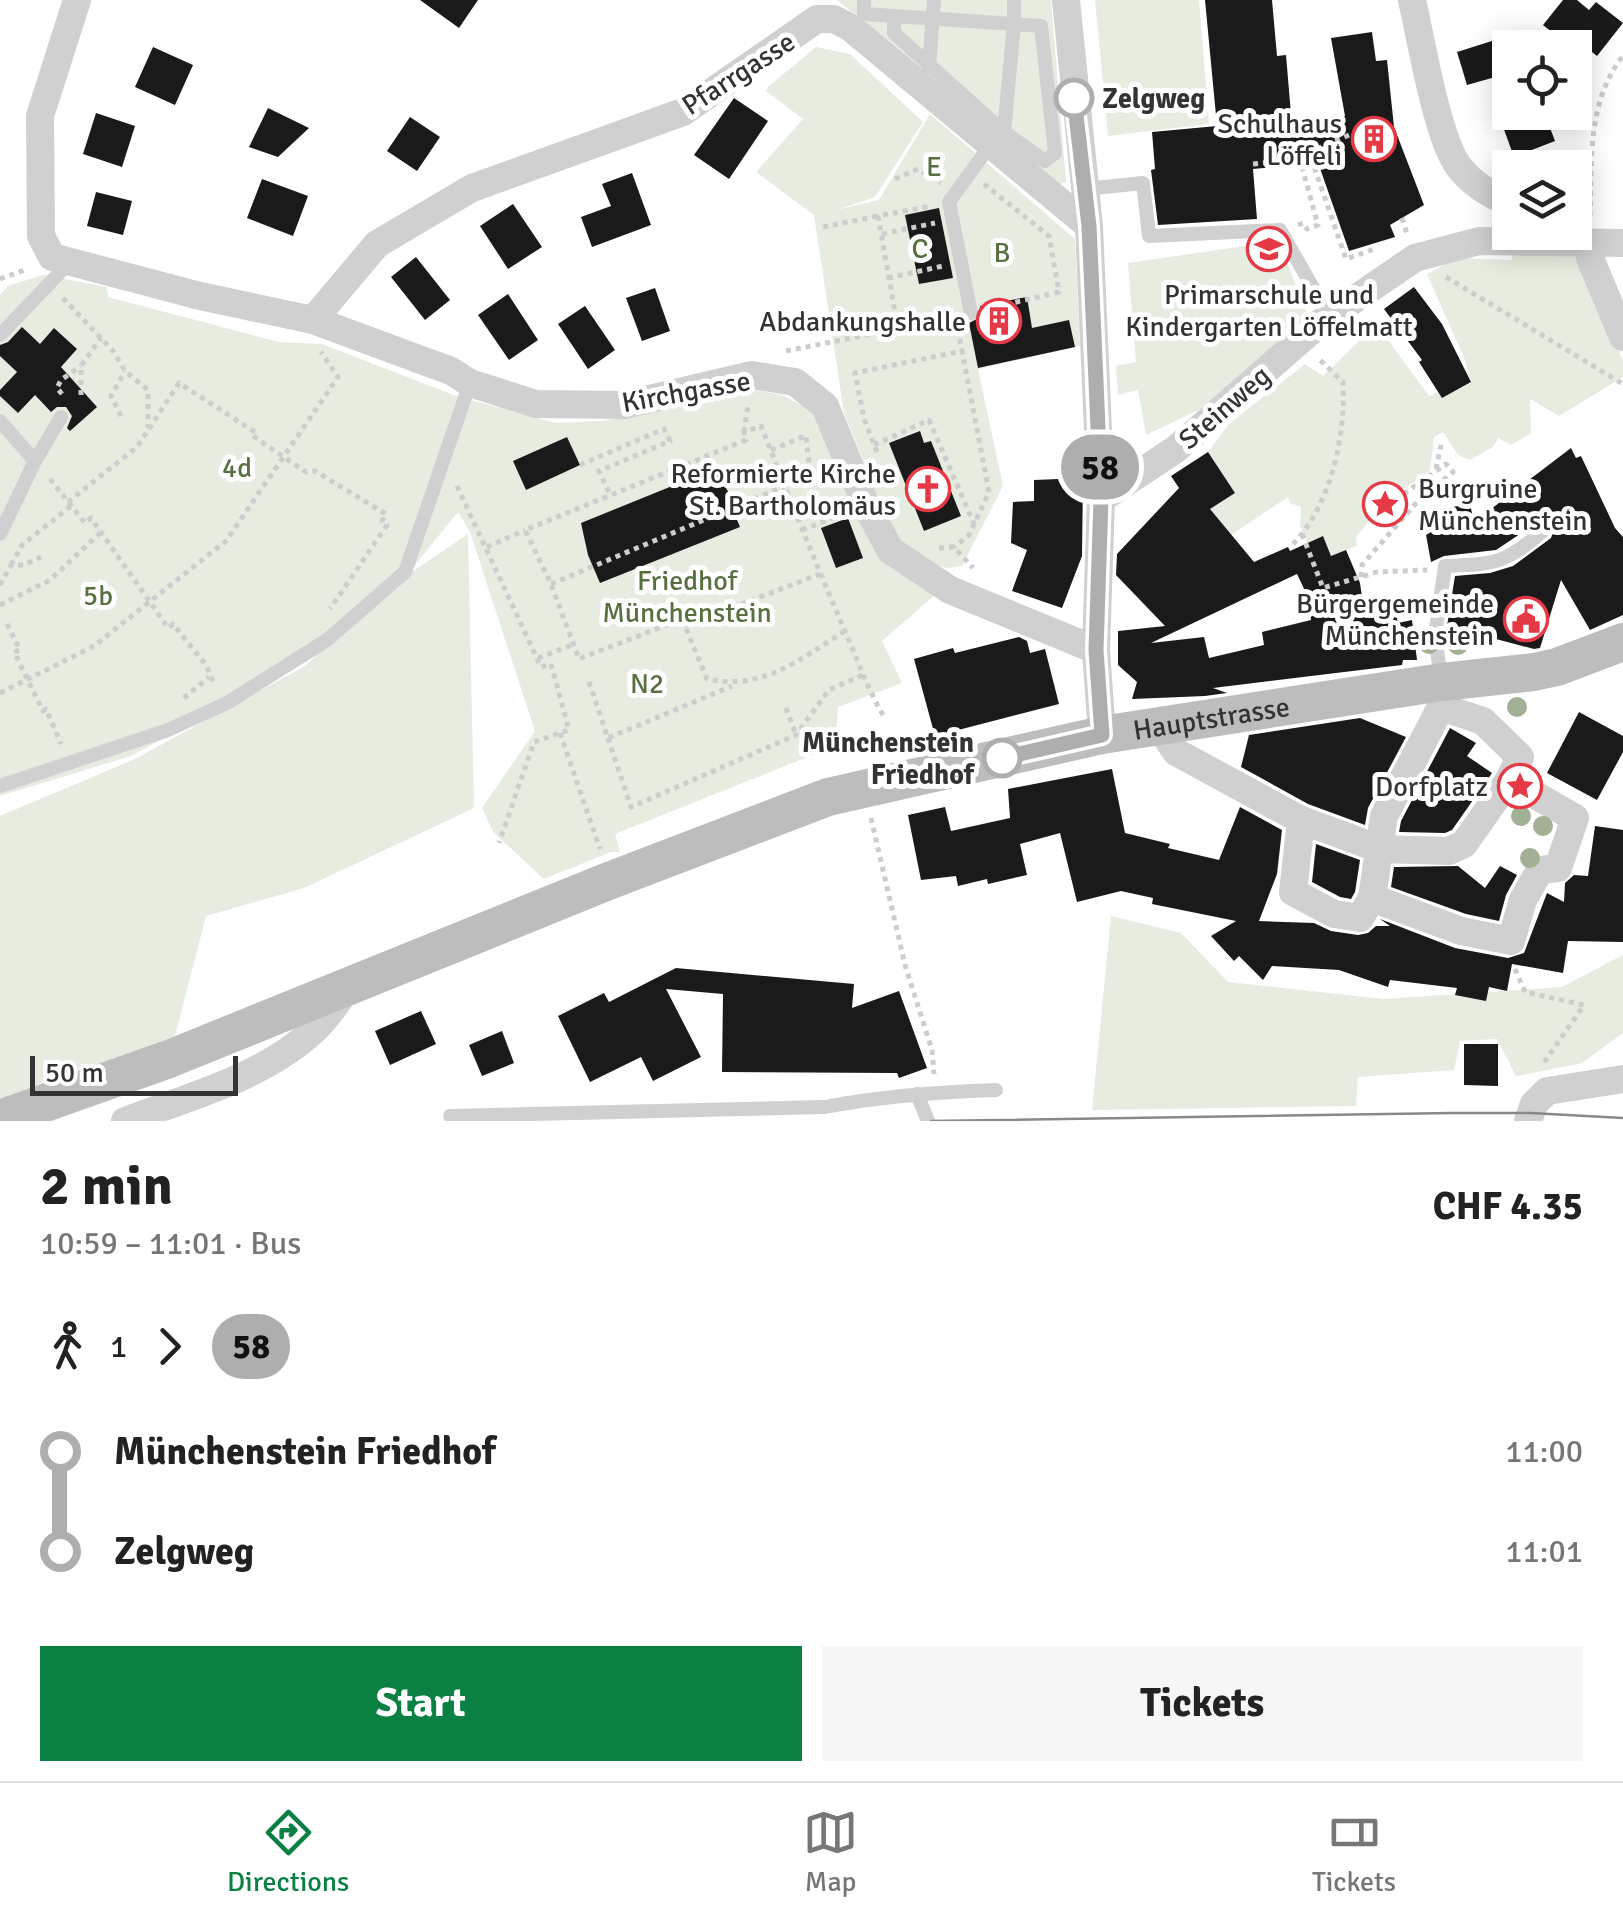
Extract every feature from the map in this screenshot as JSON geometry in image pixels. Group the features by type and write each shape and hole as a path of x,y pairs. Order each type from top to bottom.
{"main road":[{"name":"Hauptstrasse","path":"0,1119 170,1059 798,807 864,788 1102,735 1441,694 1557,668 1623,642"}],"street":[{"path":"58,266 41,236 40,116 77,0"},
{"path":"1066,0 1089,226 1101,499 1096,650 1102,735"},
{"path":"1412,0 1444,129 1458,165 1492,196"},
{"name":"Pfarrgasse","path":"312,320 377,244 472,188 683,112 817,10 851,28 997,138 1089,226"},
{"name":"Steinweg","path":"1592,239 1623,244"},
{"name":"Steinweg","path":"1101,499 1176,449 1404,250 1492,241"},
{"path":"1587,250 1623,337"},
{"name":"Kirchgasse","path":"58,266 312,320 536,404 624,405 752,374 795,382 825,406 866,505 890,550 950,590 1096,650"},
{"path":"1159,728 1176,752 1300,820 1380,850 1449,851 1464,844 1520,757 1483,722 1441,694 1384,816 1380,850 1372,898 1360,918 1334,914 1293,892 1300,820"},
{"path":"1372,898 1460,931 1510,941 1523,900 1540,870 1558,868 1575,818 1508,780"},
{"name":"Hauptstrasse","path":"125,1121 219,1086 277,1057 314,1030 354,982"},
{"path":"1528,1121 1534,1104 1547,1091 1623,1079"}],"lane":[{"path":"864,0 864,14 932,18 1041,26 1055,154 1046,160 997,138 894,33 894,16"},
{"path":"930,66 934,0"},
{"path":"971,313 952,219 953,197 997,138 1014,0"},
{"path":"1085,188 1144,183 1149,236 1280,230 1320,300 1326,319"},
{"path":"0,335 58,266"},
{"path":"0,786 168,730 226,703 328,640 405,572 470,382"},
{"path":"0,534 35,461 62,417"},
{"path":"0,420 35,461"},
{"path":"1441,694 1436,634 1446,566 1494,564 1518,553 1544,530"},
{"path":"450,1116 825,1108 935,1092 996,1090"},
{"path":"917,1094 928,1121"}],"path":[{"path":"1591,150 1594,116 1605,84 1623,56"},
{"path":"1253,164 1282,162 1350,135"},
{"path":"1309,152 1346,259 1404,250 1623,384"},
{"path":"1287,230 1303,223 1306,228 1318,225 1299,156"},
{"path":"895,179 918,169 953,197"},
{"path":"969,174 1048,236 1059,292 971,313"},
{"path":"823,227 953,197"},
{"path":"878,216 898,329"},
{"path":"881,234 952,219"},
{"path":"888,278 961,262"},
{"path":"58,266 63,298 114,351 125,371 148,390 148,430"},
{"path":"752,374 754,358 956,317 989,492 969,535 954,547 934,549"},
{"path":"62,394 57,388 62,380 81,366 100,338"},
{"path":"1293,544 1318,506 1338,450 1344,403 1343,382 1300,341"},
{"path":"881,463 864,419 856,373 962,351"},
{"path":"81,366 81,395"},
{"path":"121,416 111,396 125,371"},
{"path":"0,693 94,646 226,541 338,377"},
{"path":"0,585 22,545 138,448 180,383 255,432 253,436 283,456 386,514 382,521 388,525 333,604 306,654"},
{"path":"874,445 929,420 974,524"},
{"path":"486,548 746,440 744,432 762,426 820,574 883,715"},
{"path":"771,450 833,426"},
{"path":"580,466 664,429 670,441 599,471"},
{"path":"550,584 806,474 806,436"},
{"path":"1435,472 1441,445"},
{"path":"592,460 611,496"},
{"path":"1361,576 1362,565 1419,500 1453,472 1446,464 1378,512"},
{"path":"52,481 85,523 91,518 168,628 173,624 206,665 208,677"},
{"path":"427,508 433,511 445,488 458,486 541,667 551,664 568,730 534,742 499,843"},
{"path":"802,530 866,505"},
{"path":"525,530 579,659 682,619 707,679 734,685"},
{"path":"0,605 50,580 101,532"},
{"path":"1302,534 1323,588 1376,572 1445,572"},
{"path":"954,547 968,564"},
{"path":"11,565 24,565 42,557"},
{"path":"685,626 820,574"},
{"path":"8,624 20,650 14,652 43,710 46,708 63,748"},
{"path":"608,738 734,685 785,669 845,631"},
{"path":"538,658 574,645"},
{"path":"588,682 631,807 796,735 829,690 863,675"},
{"path":"786,708 796,735"},
{"path":"560,733 602,856"},
{"path":"864,788 905,965 932,1050 935,1092"},
{"path":"1515,973 1525,992 1584,1006 1542,1060 1545,1080"}],"green space":[{"path":"837,0 1051,0 1066,182 1058,185"},
{"path":"1095,0 1199,0 1209,124 1108,136"},
{"path":"816,47 850,54 923,122 875,197 836,210 879,200 930,114 1075,239 1080,346 978,369 1003,486 962,566 946,568 912,557 894,537 844,413 814,215 756,172 803,119 766,91"},
{"path":"1279,241 1308,317 1211,404 1146,435 1138,390 1118,395 1116,366 1136,362 1128,263"},
{"path":"1514,252 1573,255 1578,259 1623,361 1623,377 1559,416 1530,399 1531,433 1511,445 1498,438 1493,447 1470,460 1458,455 1443,432 1434,437 1430,471 1369,507 1373,516 1356,537 1357,546 1331,556 1323,536 1307,543 1300,525 1301,507 1290,503 1288,497 1214,546 1198,517 1235,493 1208,452 1229,424 1305,364 1323,376 1361,339 1382,332 1429,396 1438,392 1442,398 1471,383 1465,360 1427,274 1457,258 1511,260"},
{"name":"Friedhof Münchenstein","path":"43,275 107,287 108,297 279,342 322,344 456,396 556,423 602,421 756,390 782,395 819,414 845,472 937,593 882,641 902,683 838,707 835,746 615,834 620,852 611,852 544,879 493,832 482,808 535,731 470,532 458,512 406,576 468,534 474,808 304,888 206,916 169,1059 0,1118 0,816 135,759 305,666 317,655 131,756 0,796 0,295 8,286"},
{"path":"1111,916 1181,933 1228,982 1383,999 1562,987 1623,955 1623,1033 1582,1063 1516,1076 1497,1039 1460,1041 1454,1070 1358,1077 1356,1106 1092,1110"}],"building":[{"path":"420,0 478,0 459,28"},
{"path":"1205,0 1272,0 1277,56 1286,55 1293,138 1345,116 1331,38 1372,32 1376,61 1387,60 1394,127 1424,205 1390,225 1395,237 1349,251 1316,157 1286,166 1253,169 1257,219 1158,225 1151,170 1155,169 1152,132 1217,126"},
{"path":"1563,0 1577,0 1589,10 1596,2 1623,23 1597,56 1592,52 1592,30 1549,30 1543,25"},
{"path":"1492,41 1492,78 1467,85 1457,52"},
{"path":"153,47 193,65 175,105 135,87"},
{"path":"734,98 768,121 729,179 694,155"},
{"path":"268,108 309,128 278,157 249,147"},
{"path":"96,113 135,126 122,167 83,154"},
{"path":"410,117 440,137 417,171 387,151"},
{"path":"1504,130 1551,130 1555,141 1532,150 1511,150"},
{"path":"632,173 651,225 592,247 581,217 611,206 602,184"},
{"path":"262,179 308,196 293,236 247,218"},
{"path":"96,192 132,201 123,235 87,226"},
{"path":"513,204 542,247 508,269 480,226"},
{"path":"939,208 953,278 919,284 905,215"},
{"path":"416,257 450,300 425,320 391,277"},
{"path":"1414,287 1442,324 1471,382 1442,398 1419,362 1422,360 1384,309"},
{"path":"655,288 670,331 642,341 626,298"},
{"path":"508,294 538,340 509,360 478,315"},
{"path":"1027,297 1032,328 1069,320 1075,347 978,368 969,323 981,317 980,306"},
{"path":"585,306 615,350 588,369 558,324"},
{"path":"22,327 40,344 54,328 77,349 61,367 97,407 70,431 67,428 72,416 66,407 51,412 35,395 18,413 0,396 0,390 17,372 0,356 0,345"},
{"name":"Reformierte Kirche St. Bartholomäus","path":"920,431 924,443 931,441 961,516 924,531 889,443"},
{"path":"567,437 580,465 526,490 513,461"},
{"path":"1571,448 1576,458 1581,456 1623,537 1623,615 1590,630 1561,580 1540,648 1447,626 1455,576 1513,566 1551,538 1554,529 1551,522 1541,520 1496,550 1444,556 1431,562 1426,535 1438,528 1435,510 1470,504 1474,522"},
{"path":"1208,452 1235,493 1210,509 1254,562 1323,536 1331,556 1346,550 1360,583 1365,618 1396,614 1398,623 1412,620 1417,660 1213,688 1227,693 1132,699 1137,682 1118,665 1118,631 1165,626 1116,575 1117,554 1179,488 1171,476","holes":["1297,574 1308,597 1311,620 1262,632 1264,645 1209,658 1204,637 1151,643"]},
{"path":"714,469 734,501 730,503 740,527 600,583 581,523"},
{"path":"1083,478 1082,556 1062,608 1012,591 1027,550 1011,543 1013,502 1034,501 1034,480"},
{"path":"848,518 863,558 836,568 821,528"},
{"path":"1019,637 1027,641 1030,653 1045,649 1059,704 935,736 914,659"},
{"path":"1579,712 1623,736 1623,752 1597,800 1547,773"},
{"path":"1360,718 1406,737 1368,808 1365,825 1308,804 1241,767 1249,735"},
{"path":"1450,728 1476,743 1467,756 1492,773 1452,830 1399,832 1401,821"},
{"path":"1112,769 1125,833 1219,860 1240,807 1282,830 1277,874 1259,921 1314,923 1331,931 1358,935 1376,926 1390,926 1380,919 1455,948 1508,958 1524,953 1547,893 1564,902 1565,883 1574,875 1588,876 1595,826 1623,830 1623,942 1568,941 1563,973 1512,964 1507,991 1489,987 1486,1001 1455,995 1457,988 1390,980 1388,987 1339,970 1272,966 1263,980 1239,956 1234,961 1211,936 1236,921 1152,904 1153,898 1121,891 1077,902 1060,833 1020,844 1027,875 958,886 956,876 921,880 908,815 945,807 951,831 1010,818 1008,789"},
{"path":"1316,844 1360,860 1351,899 1312,882"},
{"path":"1458,866 1485,888 1500,866 1517,875 1499,921 1466,914 1391,887 1394,867"},
{"path":"676,968 854,984 852,1008 899,991 927,1068 899,1078 897,1073 722,1072 723,994 666,989 701,1057 653,1081 641,1057 590,1082 558,1016 604,993 609,1002"},
{"path":"421,1011 436,1044 390,1065 375,1031"},
{"path":"502,1031 514,1063 482,1076 469,1045"},
{"path":"1464,1044 1498,1044 1498,1086 1464,1085"}],"tram line":[{"path":"931,1121 1452,1113 1623,1118"}],"bus line":[{"name":"58","path":"1002,758 1102,735 1096,650 1101,499 1096,381 1089,226 1074,98"}],"place":[{"name":"Zelgweg","path":"1074,98"},
{"name":"Schulhaus Löffeli","path":"1374,139"},
{"name":"Primarschule und Kindergarten Löffelmatt","path":"1269,249"},
{"name":"Abdankungshalle","path":"999,321"},
{"name":"Reformierte Kirche St. Bartholomäus","path":"928,489"},
{"name":"Burgruine Münchenstein","path":"1385,504"},
{"name":"Bürgergemeinde Münchenstein","path":"1526,619"},
{"name":"Münchenstein Friedhof","path":"1002,758"},
{"name":"Dorfplatz","path":"1520,786"}],"park label":[{"name":"E","path":"934,166"},
{"name":"C","path":"920,248"},
{"name":"B","path":"1002,252"},
{"name":"4d","path":"237,467"},
{"name":"5b","path":"98,595"},
{"name":"N2","path":"647,683"}]}
